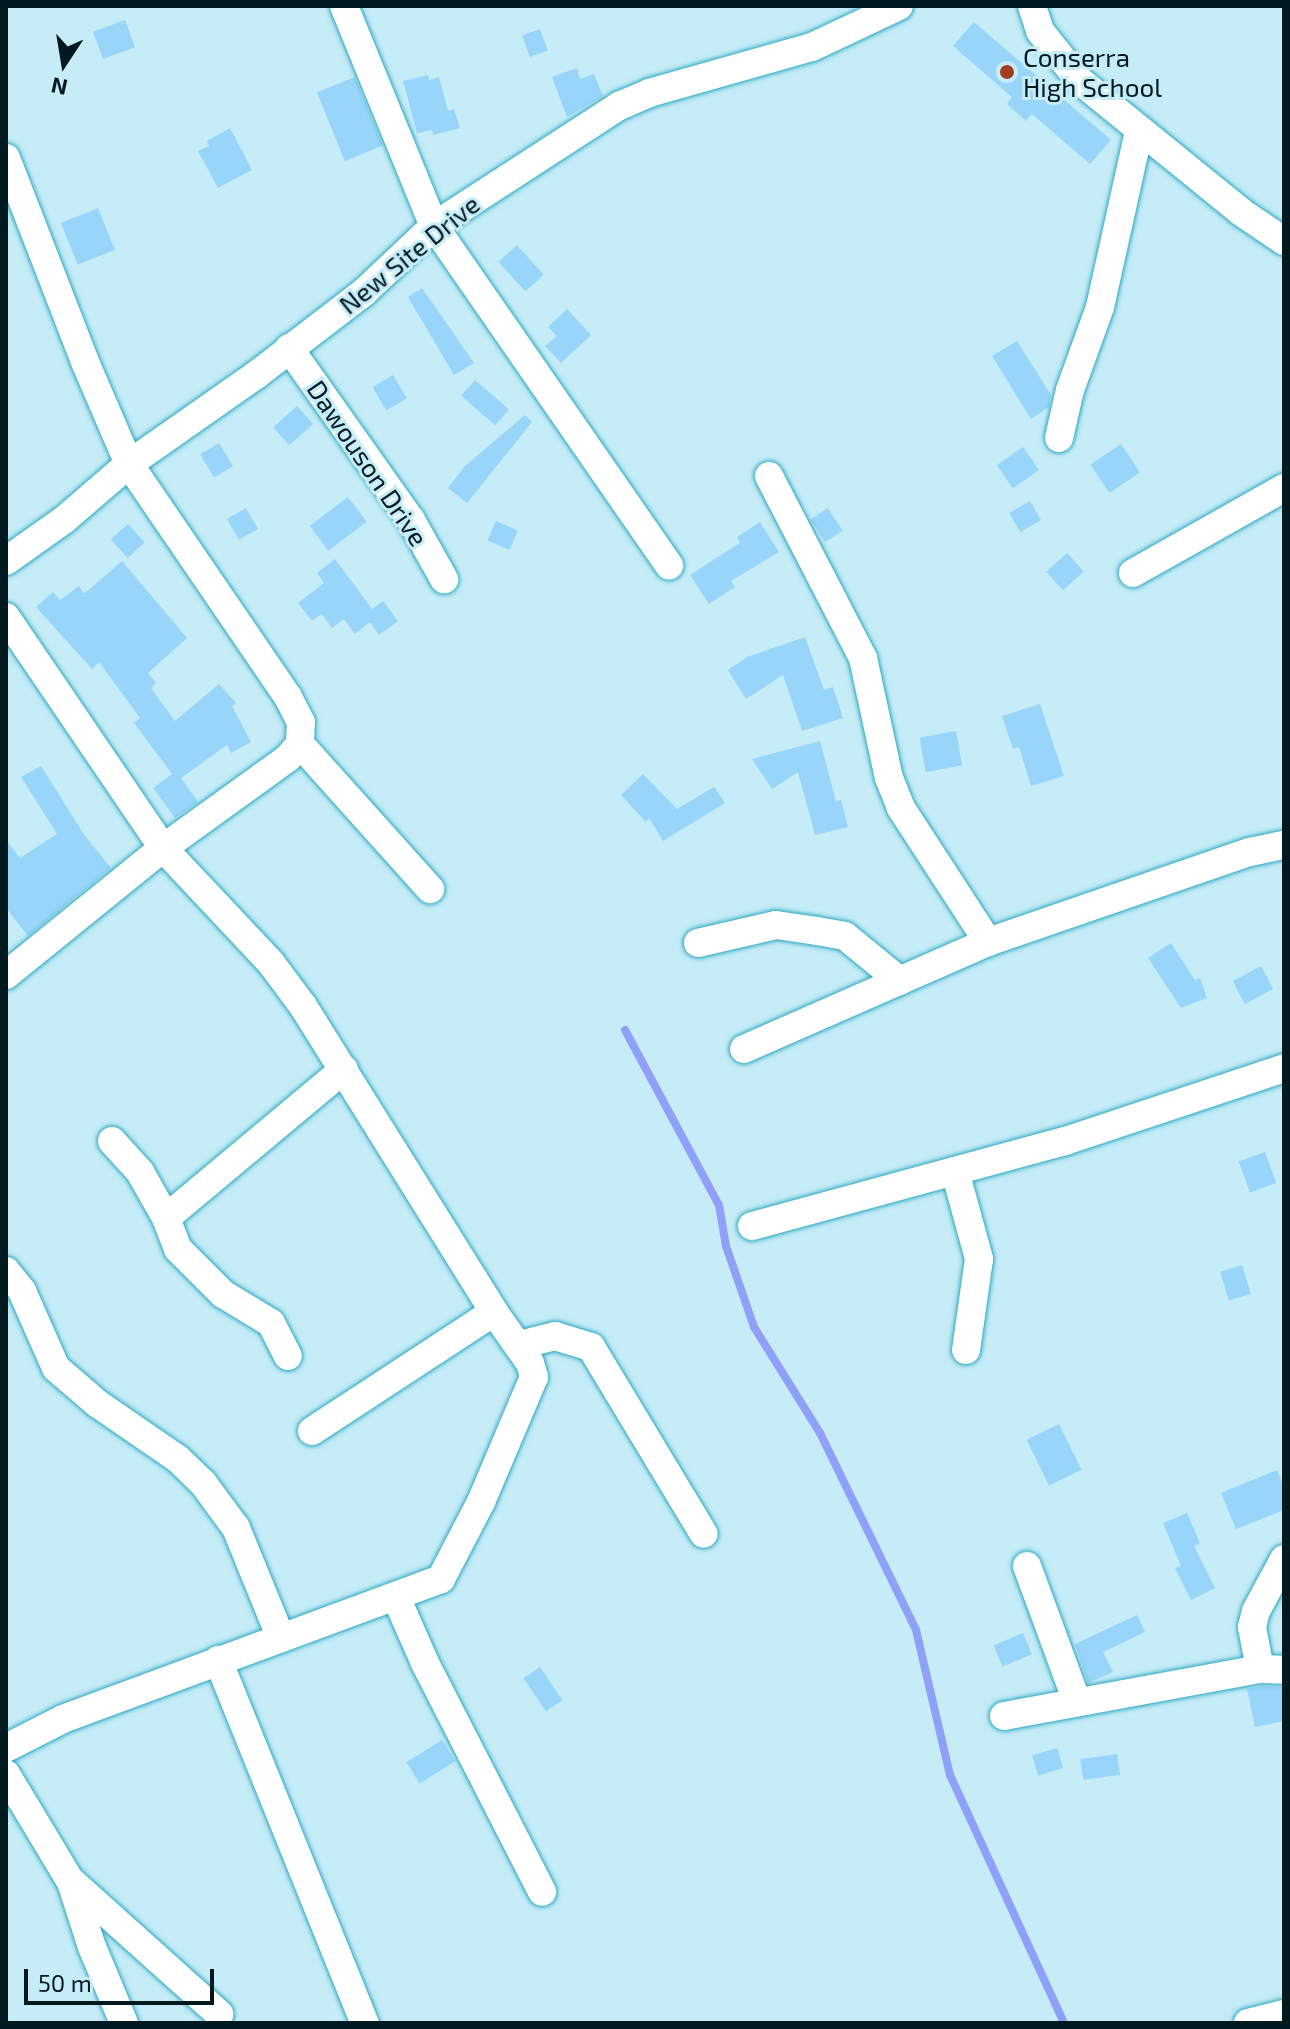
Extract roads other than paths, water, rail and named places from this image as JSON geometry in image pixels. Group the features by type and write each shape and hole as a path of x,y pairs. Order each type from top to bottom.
{"street":[{"path":"344,6 434,226 669,566"},
{"name":"New Site Drive","path":"6,561 65,519 129,464 256,375 363,293 434,226 619,106 649,93 812,47 899,6"},
{"path":"1032,6 1040,31 1080,81 1139,131 1284,241"},
{"path":"1059,438 1070,390 1100,307 1139,131"},
{"path":"6,158 85,362 129,464 288,697 301,722 300,744 288,758 163,848 7,972"},
{"name":"Dawouson Drive","path":"289,348 411,520 444,579"},
{"path":"769,476 863,658 889,778 901,808 988,942"},
{"path":"1133,573 1284,488"},
{"path":"6,617 163,848 271,963 344,1069 494,1312 519,1345 534,1377 481,1502 441,1579 63,1719 6,1748"},
{"path":"300,744 430,889"},
{"path":"744,1049 988,942 1250,852 1284,845"},
{"path":"698,943 776,925 845,936 900,981"},
{"path":"752,1226 1065,1141 1284,1068"},
{"path":"166,1218 344,1069"},
{"path":"112,1141 140,1172 166,1218 178,1249 223,1294 271,1323 288,1356"},
{"path":"955,1171 979,1259 966,1350"},
{"path":"6,1271 22,1291 56,1368 98,1404 178,1459 203,1483 236,1528 281,1638"},
{"path":"312,1431 494,1312"},
{"path":"519,1345 555,1336 591,1347 704,1534"},
{"path":"1004,1716 1272,1670 1252,1627 1256,1611 1284,1559"},
{"path":"1027,1566 1077,1702"},
{"path":"396,1597 425,1663 542,1892"},
{"path":"218,1660 365,2023"},
{"path":"6,1774 71,1882 92,1947 124,2023"},
{"path":"71,1882 219,2014"},
{"path":"1248,2023 1284,2014"}],"waterway":[{"path":"625,1030 719,1205 726,1246 754,1327 820,1433 916,1630 950,1775 1064,2023"}],"place":[{"name":"Conserra High School","path":"1007,72"}]}
